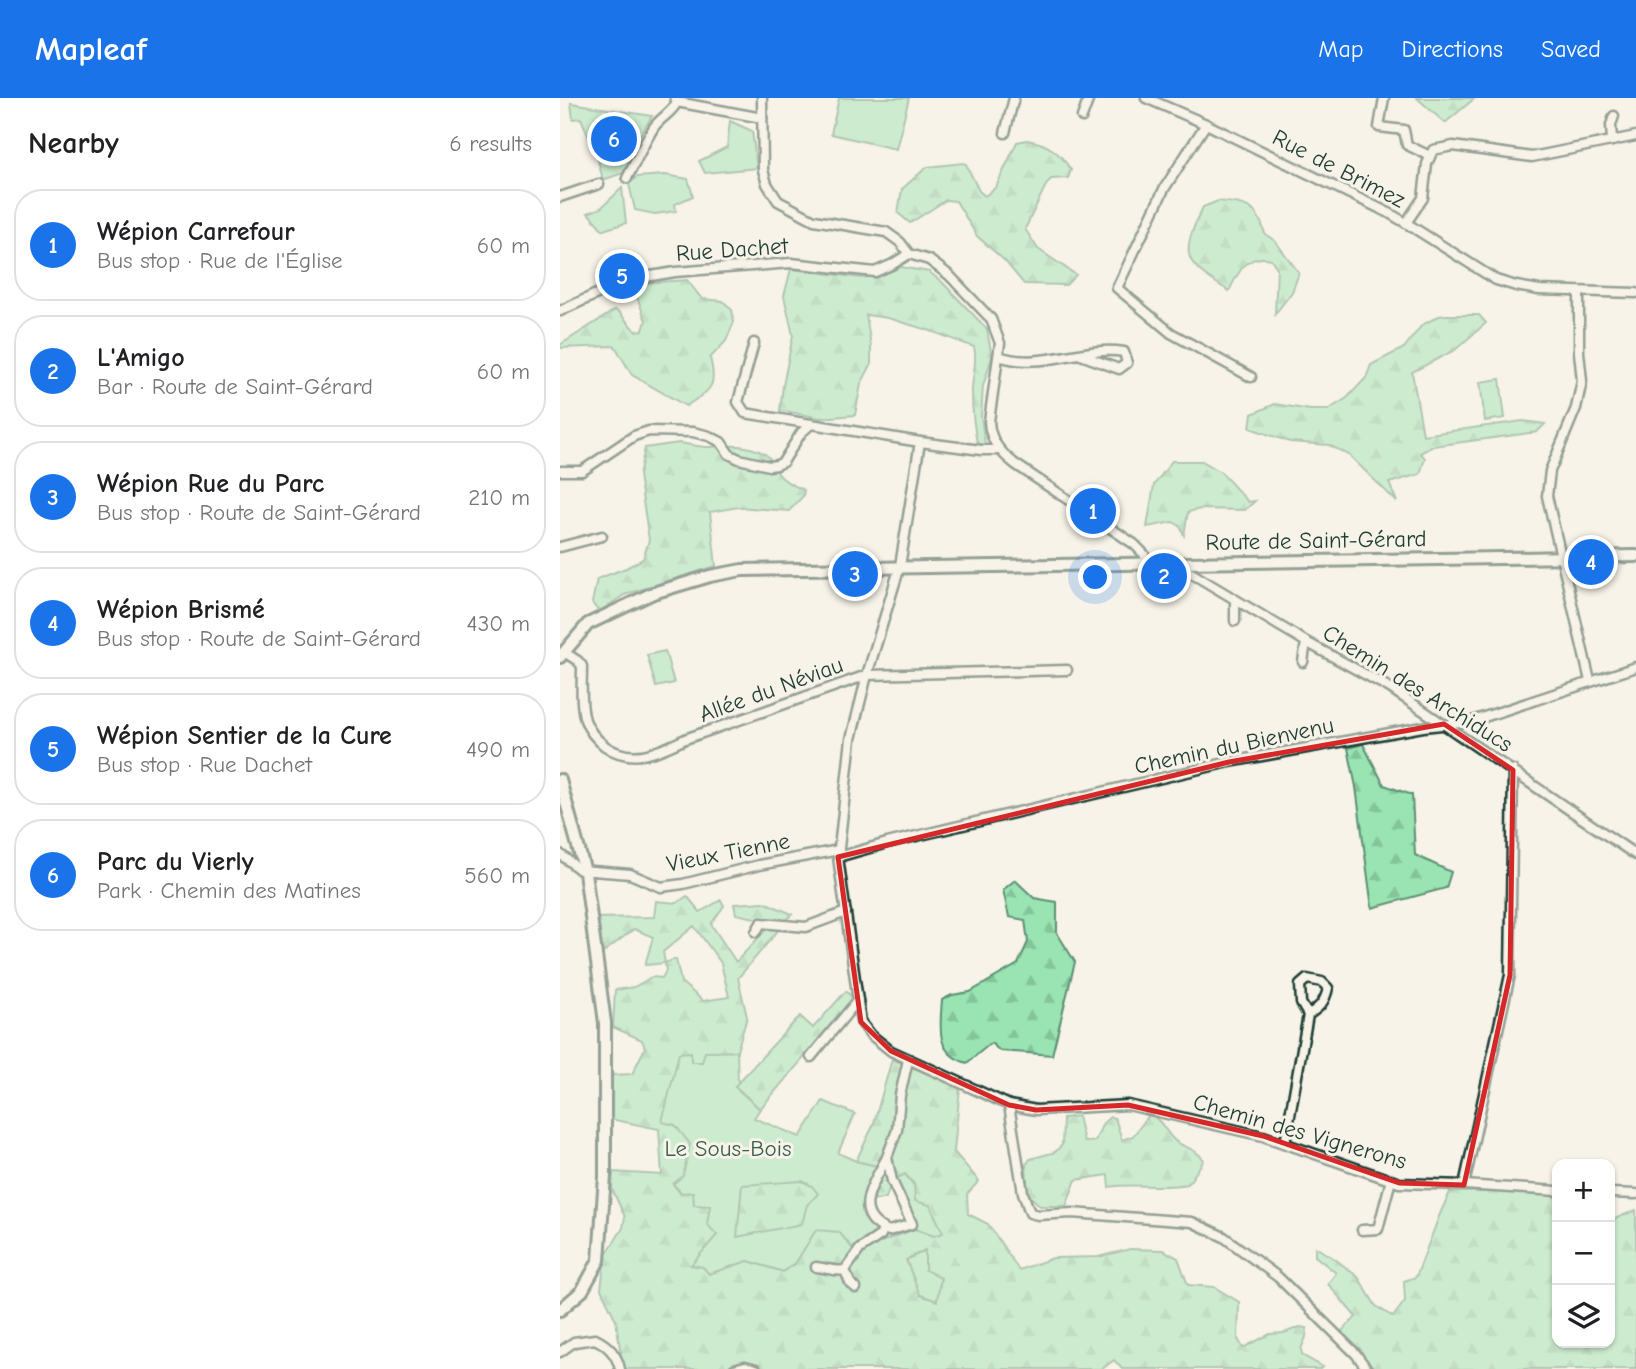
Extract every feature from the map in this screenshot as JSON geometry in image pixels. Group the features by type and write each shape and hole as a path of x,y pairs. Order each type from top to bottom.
{"main road":[{"name":"Route de Saint-Gérard","path":"562,655 588,624 653,593 710,576 742,570 1636,556"},
{"path":"560,780 585,872 605,1023 605,1176 599,1260 582,1291 560,1310"}],"street":[{"path":"762,98 764,170 767,184 778,201 814,220 886,232 900,242 909,254 929,260 949,275 982,308 997,332 999,356 989,429 998,450 1134,544 1144,554 1148,563"},
{"path":"1004,133 1014,98"},
{"path":"1082,117 1089,98"},
{"name":"Rue de Brimez","path":"1146,98 1206,124 1406,223 1423,198 1430,156"},
{"path":"1384,98 1379,127 1404,130 1407,145 1430,156 1433,150 1453,146 1532,157 1636,136"},
{"path":"626,178 654,127 664,115 674,109 676,100 762,118"},
{"path":"1612,141 1611,125 1614,116"},
{"path":"1206,124 1164,189 1117,288 1171,333 1251,377"},
{"path":"560,197 599,184"},
{"path":"1406,223 1496,280 1516,286 1579,292 1636,293"},
{"name":"Rue Dachet","path":"560,311 627,280 676,272 791,263 875,272 909,254"},
{"path":"1579,292 1582,381 1576,408 1547,484 1549,505 1590,681"},
{"path":"754,343 738,401 745,413 920,442 998,450"},
{"path":"999,356 1024,361 1106,348 1125,352 1127,363 1119,369 1078,354"},
{"path":"560,471 582,471 634,436 649,431 693,432 709,436 721,442 729,454 739,459 750,463 776,465 783,462 801,433 811,424"},
{"name":"Chemin des Vignerons","path":"920,442 900,566 867,675 851,740 838,853 861,1022 871,1035 908,1060 1009,1105 1036,1110 1128,1105 1263,1136 1399,1183 1552,1191"},
{"path":"560,547 601,536"},
{"name":"Chemin des Archiducs","path":"1173,563 1390,688 1636,855"},
{"path":"1235,600 1235,621"},
{"path":"1303,662 1306,642"},
{"name":"Allée du Néviau","path":"562,655 578,660 582,666 583,710 589,728 606,747 632,757 657,752 685,739 867,675 1067,670"},
{"name":"Chemin du Bienvenu","path":"838,853 1229,762 1444,724 1469,722 1636,667"},
{"path":"1464,1185 1510,975 1513,770"},
{"name":"Vieux Tienne","path":"585,872 590,870 630,874 661,887 683,884 759,864 838,853"},
{"path":"560,854 585,872"},
{"path":"756,932 761,923 806,928 846,912"},
{"path":"1284,1143 1308,1015 1301,1003 1300,985 1307,979 1322,982 1328,988 1320,1007 1308,1015"},
{"path":"811,1057 858,1000"},
{"path":"887,1157 892,1181 912,1224 889,1231 873,1222 867,1209 869,1193 897,1130 900,1096 908,1060"},
{"path":"1009,1105 1023,1193 1030,1213 1072,1213 1192,1222 1224,1237 1278,1277 1356,1354 1367,1369"},
{"path":"1362,1230 1378,1229 1391,1180"},
{"path":"1615,1193 1636,1194"},
{"path":"816,1267 835,1272 845,1270 860,1249 881,1235 883,1228"},
{"path":"845,1270 850,1283 856,1288"},
{"path":"560,1352 574,1342 595,1339 611,1350 620,1369"},
{"path":"734,1369 745,1366 756,1369"}],"highlighted area":[{"path":"1444,724 1513,770 1510,975 1464,1185 1399,1183 1263,1136 1128,1105 1036,1110 1009,1105 891,1051 861,1022 838,857 1229,762"}],"green space":[{"path":"839,98 909,98 896,149 831,134"},
{"path":"1417,98 1475,98 1445,123"},
{"path":"571,103 652,116 626,158 631,160 623,173 603,180 581,118 573,119"},
{"path":"730,121 752,131 757,168 705,173 699,161 727,147"},
{"path":"1027,140 1053,150 1071,170 1068,178 1051,179 1025,229 1038,249 1076,275 1066,285 1024,284 1005,261 977,236 956,201 946,200 910,223 898,213 902,189 927,167 966,164 979,191 985,196 996,187 1017,142"},
{"path":"665,175 688,179 693,196 675,204 676,211 655,214 635,210 629,184 637,177"},
{"path":"622,188 626,223 603,230 588,213 601,208"},
{"path":"1218,201 1236,203 1254,211 1265,234 1275,241 1299,273 1292,292 1275,314 1277,268 1271,259 1250,261 1240,271 1229,291 1194,265 1190,257 1190,237 1203,207"},
{"path":"901,267 929,272 987,329 992,357 983,386 981,417 985,444 978,447 974,419 974,347 888,318 866,315 871,365 861,384 855,415 820,418 780,410 793,335 784,296 791,269 862,278 884,274"},
{"path":"687,280 702,299 723,301 732,310 734,322 726,341 710,358 713,376 710,387 686,406 632,375 615,346 560,348 560,345 615,310 635,331 643,330 646,321 634,289 645,283"},
{"path":"1446,315 1479,315 1486,323 1455,350 1412,372 1423,435 1523,421 1545,424 1537,432 1433,446 1420,453 1425,458 1420,474 1389,483 1397,502 1349,455 1329,445 1290,442 1250,428 1252,414 1275,404 1328,410 1347,398 1366,378 1371,365 1404,348 1422,325"},
{"path":"1500,379 1505,418 1485,421 1480,382"},
{"path":"679,443 752,448 770,458 777,472 789,483 804,490 803,496 789,511 738,507 710,512 716,566 624,595 599,612 592,603 597,579 643,559 649,540 639,475 645,448"},
{"path":"1172,461 1202,461 1221,472 1248,502 1255,501 1245,510 1200,509 1188,512 1184,535 1180,526 1173,522 1147,527 1154,485"},
{"path":"665,651 674,683 656,687 647,655"},
{"path":"1363,744 1384,785 1412,795 1415,855 1451,872 1446,888 1372,908 1356,787 1348,748"},
{"path":"1015,880 1034,898 1057,902 1057,933 1075,962 1052,1055 1000,1051 991,1043 967,1063 957,1059 944,1046 941,1029 942,1000 970,992 1018,964 1028,942 1025,920 1009,917 1003,890"},
{"path":"687,896 700,912 721,900 724,906 711,924 736,962 773,922 736,914 734,904 764,902 792,914 738,978 747,1017 737,1051 705,1052 702,1062 691,1062 691,1052 679,1053 662,1122 675,1125 690,1144 683,1176 673,1184 680,1193 693,1192 694,1205 710,1206 707,1224 717,1235 691,1265 703,1267 709,1274 748,1261 783,1272 795,1264 816,1230 839,1232 852,1248 878,1243 915,1229 934,1236 943,1233 930,1205 915,1201 914,1184 905,1174 892,1181 886,1198 876,1200 869,1193 882,1167 856,1161 873,1126 892,1059 960,1087 954,1152 979,1181 967,1194 968,1214 988,1224 1019,1270 1053,1258 1098,1257 1130,1249 1163,1250 1178,1258 1188,1285 1214,1287 1239,1302 1238,1339 1243,1348 1270,1334 1284,1333 1300,1327 1307,1328 1302,1355 1323,1367 1122,1369 1114,1360 1102,1369 623,1369 616,1320 601,1289 605,1256 623,1228 625,1217 612,1189 613,1172 662,1175 659,1129 610,1119 612,1075 632,1074 645,1048 642,1040 613,1027 615,990 634,987 652,977 662,978 666,971 665,963 645,965 653,937 634,929 596,958 591,918 654,917 656,901 677,903","holes":["694,926 721,963 729,997 703,1001 681,982 676,959 665,963 663,952","925,1250 925,1270 941,1278 937,1301 920,1295 906,1260"]},
{"path":"846,991 854,999 760,1109 735,1086 800,1016 813,1028"},
{"name":"Le Sous-Bois","path":"737,1051 738,1083 735,1087 760,1109 754,1118 800,1137 823,1101 855,1114 838,1153 856,1161 882,1167 867,1208 883,1228 878,1243 852,1248 839,1232 783,1272 748,1261 709,1274 690,1265 707,1224 673,1184 661,1122 679,1052"},
{"path":"1150,1114 1176,1142 1196,1152 1204,1160 1188,1184 1109,1187 1108,1175 1076,1180 1066,1206 1040,1206 1028,1194 1026,1165 1030,1159 1055,1152 1062,1145 1063,1118 1078,1116 1084,1142 1095,1141 1103,1123 1110,1117 1115,1118 1122,1140 1133,1136"},
{"path":"905,1174 930,1205 944,1233 934,1237 915,1229 892,1181"},
{"path":"802,1181 812,1186 818,1194 807,1205 802,1224 737,1237 742,1185"},
{"path":"1552,1191 1552,1348 1615,1348 1615,1219 1636,1210 1636,1369 1375,1369 1340,1333 1356,1317 1328,1284 1336,1273 1315,1256 1315,1247 1358,1277 1376,1306 1393,1317 1405,1301 1404,1281 1416,1277 1450,1192"},
{"path":"926,1250 941,1277 937,1301 920,1295 906,1260"}],"place":[{"name":"Parc du Vierly","path":"614,139"},
{"name":"Wépion Sentier de la Cure","path":"622,276"},
{"name":"Wépion Carrefour","path":"1093,511"},
{"name":"Wépion Brismé","path":"1591,562"},
{"name":"Wépion Rue du Parc","path":"855,574"},
{"name":"L'Amigo","path":"1164,576"}]}
